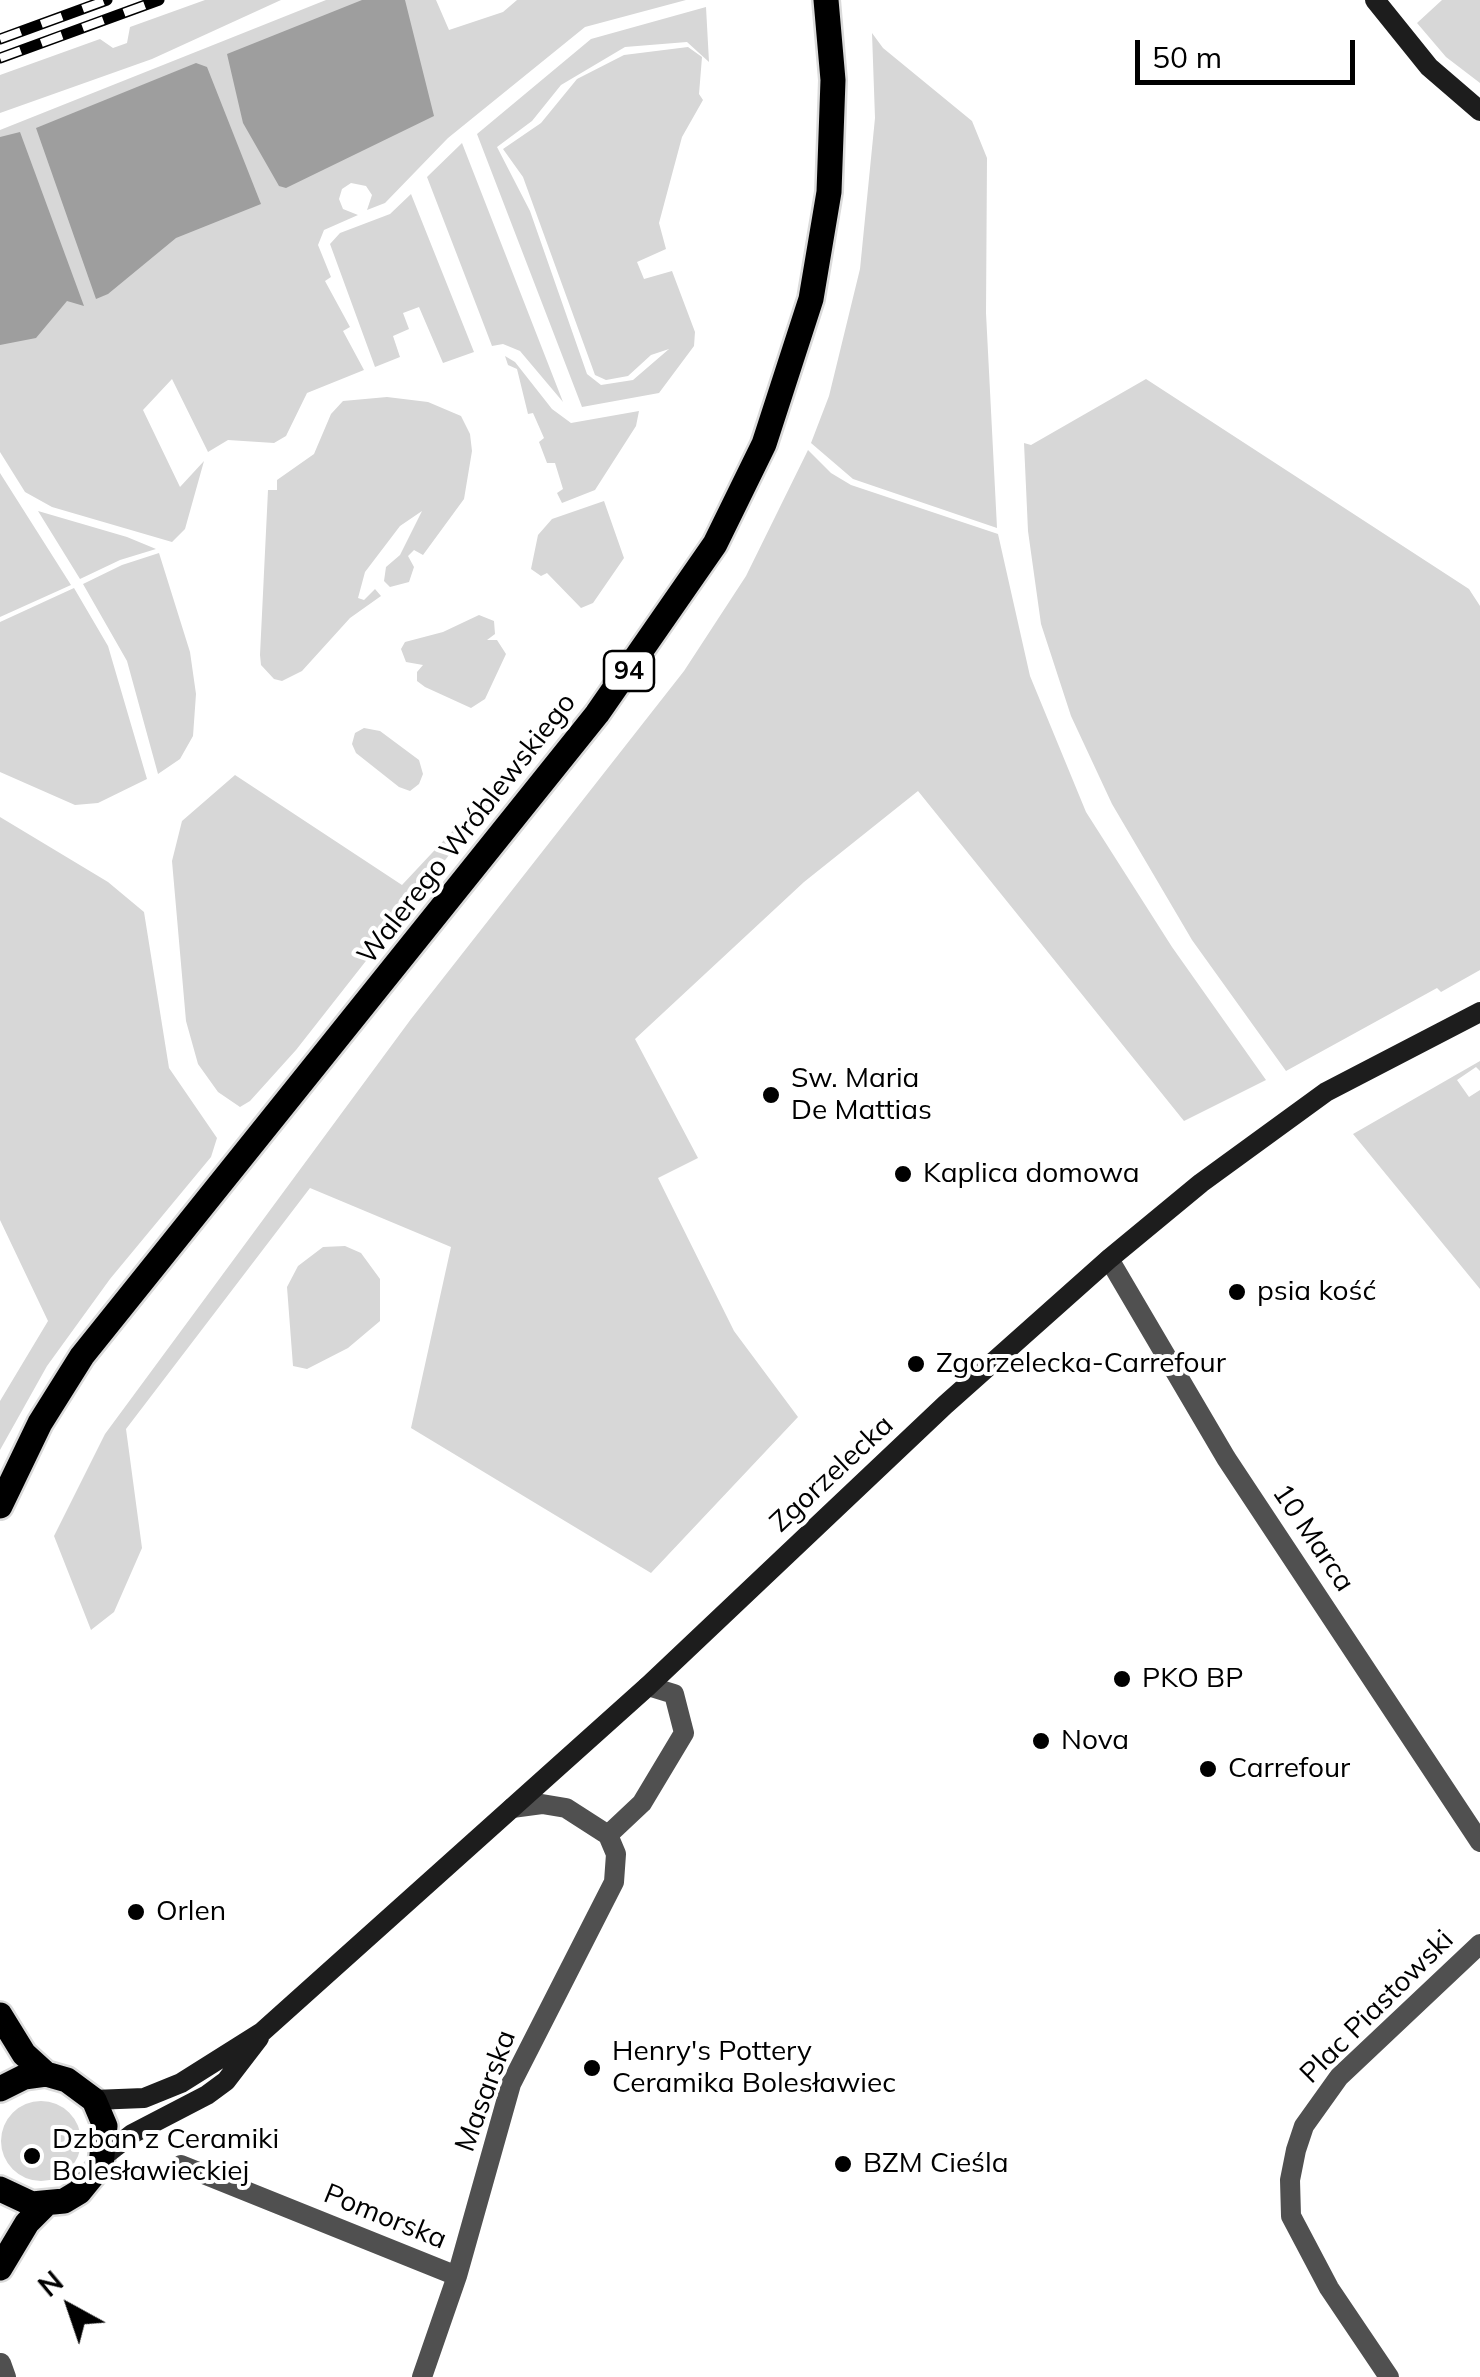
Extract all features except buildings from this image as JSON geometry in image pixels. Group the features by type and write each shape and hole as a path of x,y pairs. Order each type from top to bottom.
{"main road":[{"name":"Walerego Wróblewskiego","path":"0,1506 40,1423 82,1356 597,714 715,544 764,444 811,299 829,192 833,80 826,0"},
{"path":"0,2015 24,2054 46,2074 79,2086 94,2100 105,2126 104,2156 92,2180 80,2192 46,2204 27,2224 0,2268"},
{"path":"0,2090 24,2077 46,2074"},
{"path":"0,2189 18,2200 46,2204"}],"street":[{"path":"1375,0 1429,66 1480,110"},
{"name":"Zgorzelecka","path":"94,2100 144,2098 181,2083 262,2032 648,1686 945,1405 1109,1259 1201,1183 1326,1092 1480,1012"},
{"name":"10 Marca","path":"1109,1259 1226,1458 1480,1842"},
{"path":"512,1808 542,1804 566,1808 608,1834 642,1803 684,1733 674,1694 648,1686"},
{"name":"Masarska","path":"422,2377 457,2276 511,2084 614,1882 616,1854 608,1834"},
{"name":"Plac Piastowski","path":"1389,2377 1329,2288 1291,2216 1290,2180 1296,2150 1319,2100 1339,2076 1480,1944"},
{"name":"Zgorzelecka","path":"104,2156 132,2134 193,2106 226,2081 262,2032"},
{"name":"Pomorska","path":"181,2165 457,2276"}],"shaded area":[{"path":"205,0 281,0 152,59 0,113 0,75 100,39 113,48 127,43 130,27"},
{"path":"326,0 436,0 449,30 503,12 517,0 686,0 585,27 448,138 385,203 367,210 372,195 366,186 351,183 342,189 339,199 343,209 358,215 324,230 318,245 331,277 325,281 350,327 343,331 364,370 307,393 286,436 274,443 228,440 208,452 172,379 143,410 180,487 204,461 185,529 172,542 52,507 25,492 0,452 0,130"},
{"path":"362,0 405,0 434,116 286,188 279,186 243,123 227,54"},
{"path":"1442,0 1480,0 1480,83 1446,57 1417,23"},
{"path":"706,7 709,62 687,42 625,47 561,85 532,121 497,147 530,211 587,374 601,385 633,380 669,349 651,355 628,376 606,380 595,375 523,177 503,149 541,123 577,79 624,55 688,47 702,57 699,94 703,100 682,137 659,223 666,249 637,262 644,279 672,271 695,332 694,346 659,393 582,407 477,134 591,39"},
{"path":"872,33 883,48 972,121 987,158 986,313 997,528 853,479 811,443 829,396 860,269 875,118"},
{"path":"196,63 207,67 261,204 176,238 108,294 96,299 36,128"},
{"path":"20,132 84,306 67,301 36,338 0,345 0,137"},
{"path":"462,143 563,402 520,351 503,344 492,346 427,177"},
{"path":"411,194 474,352 443,363 419,307 403,313 409,329 393,336 400,357 375,367 330,244 340,233 390,214"},
{"path":"505,356 515,362 552,409 571,423 639,411 636,426 595,490 562,503 557,493 563,489 555,463 547,463 539,442 544,438 533,413 528,414 517,369 508,365"},
{"path":"1146,379 1469,589 1480,606 1480,970 1441,992 1437,988 1286,1071 1192,940 1112,804 1071,716 1041,624 1028,531 1024,443 1031,445"},
{"path":"387,397 428,402 461,416 470,434 472,451 464,499 423,555 414,550 408,556 414,567 409,582 390,587 384,581 386,567 400,555 422,511 400,526 365,572 358,598 364,600 375,589 381,596 350,618 302,671 282,681 274,679 261,665 260,655 268,490 277,490 277,480 314,454 331,414 343,401"},
{"path":"808,450 831,473 851,485 998,534 1030,676 1086,812 1172,947 1266,1080 1184,1121 918,791 804,882 635,1039 698,1158 658,1178 734,1331 798,1417 651,1573 411,1428 451,1247 310,1188 126,1429 142,1548 114,1612 91,1630 54,1536 105,1434 411,1019 684,671 746,576"},
{"path":"0,473 71,585 0,617"},
{"path":"604,501 624,558 593,603 581,608 547,573 541,576 531,569 538,535 552,519"},
{"path":"38,511 127,537 156,549 80,579"},
{"path":"159,553 190,652 196,694 193,736 180,759 158,774 127,661 83,584"},
{"path":"74,588 108,646 147,779 98,803 75,805 0,772 0,622"},
{"path":"479,615 494,621 495,634 487,640 497,640 506,654 485,699 471,708 417,681 417,672 423,665 406,662 401,649 405,642 443,632"},
{"path":"364,728 380,731 419,760 423,774 419,784 410,791 399,787 356,753 352,744 355,733"},
{"path":"548,729 296,1050 250,1101 240,1107 218,1092 198,1064 186,1021 172,861 182,821 235,775 402,885"},
{"path":"0,817 108,882 144,912 169,1068 217,1138 211,1157 110,1279 47,1366 0,1450 0,1401 48,1321 0,1220"},
{"path":"1480,1061 1480,1071 1476,1067 1457,1080 1469,1097 1480,1090 1480,1289 1353,1134"},
{"path":"345,1246 361,1253 380,1279 380,1321 348,1348 307,1369 293,1366 287,1287 298,1266 323,1247"},
{"path":"41,2101 56,2104 69,2113 78,2126 78,2156 69,2169 56,2178 41,2181 26,2178 13,2169 4,2156 1,2141 4,2126 13,2113 26,2104"}],"railway":[{"path":"0,39 107,0"},
{"path":"0,58 159,0"}],"place":[{"name":"Sw. Maria De Mattias","path":"771,1095"},
{"name":"Kaplica domowa","path":"903,1174"},
{"name":"psia kość","path":"1237,1292"},
{"name":"Zgorzelecka-Carrefour","path":"916,1364"},
{"name":"PKO BP","path":"1122,1679"},
{"name":"Nova","path":"1041,1741"},
{"name":"Carrefour","path":"1208,1769"},
{"name":"Orlen","path":"136,1912"},
{"name":"Henry's Pottery Ceramika Bolesławiec","path":"592,2068"},
{"name":"Dzban z Ceramiki Bolesławieckiej","path":"32,2156"},
{"name":"BZM Cieśla","path":"843,2164"}]}
